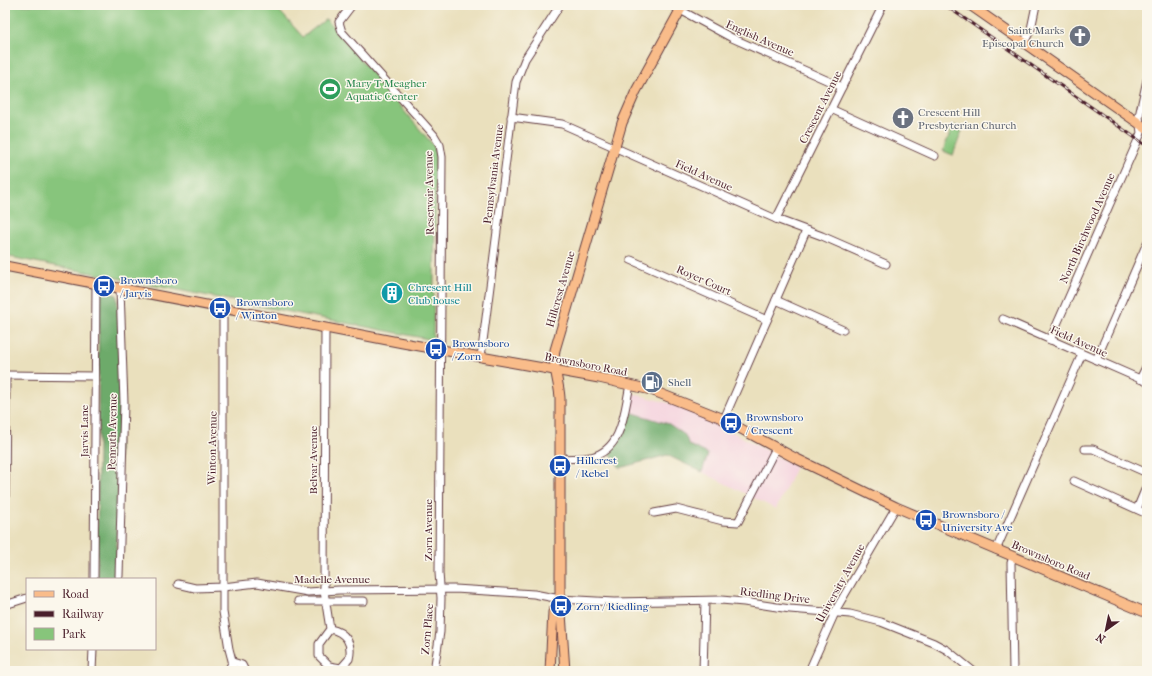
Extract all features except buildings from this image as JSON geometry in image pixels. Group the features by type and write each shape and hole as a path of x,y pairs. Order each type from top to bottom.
{"main road":[{"path":"970,5 1144,127"},
{"name":"Hillcrest Avenue","path":"560,599 560,398 559,382 553,359 615,148 630,104 681,7"},
{"name":"Brownsboro Road","path":"5,266 440,350 555,370 630,385 665,395 724,419 776,448 896,507 1147,613"},
{"path":"550,671 553,612 560,599"},
{"path":"560,599 565,671"}],"street":[{"name":"Reservoir Avenue","path":"352,5 339,22 342,32 434,135 440,145 442,157 440,350"},
{"name":"Pennsylvania Avenue","path":"481,357 511,117 520,69 529,51 560,5"},
{"name":"English Avenue","path":"671,5 681,7 732,38 842,86"},
{"name":"Crescent Avenue","path":"776,219 883,5"},
{"path":"1024,43 1031,29 1036,5"},
{"name":"North Birchwood Avenue","path":"1050,340 1144,127 1139,116 1147,80"},
{"path":"831,109 935,156"},
{"name":"Field Avenue","path":"511,117 562,124 776,219 822,236 886,264"},
{"path":"724,419 806,231"},
{"path":"1096,360 1147,243"},
{"name":"Royer Court","path":"631,260 767,320"},
{"name":"Jarvis Lane","path":"94,578 96,284"},
{"name":"Penruth Avenue","path":"119,576 124,403 120,289"},
{"path":"776,300 842,330"},
{"name":"Winton Avenue","path":"223,308 224,626 233,664"},
{"name":"Field Avenue","path":"1003,319 1144,381"},
{"name":"Belvar Avenue","path":"325,328 324,591 330,629"},
{"name":"Zorn Avenue","path":"440,350 440,589"},
{"path":"996,550 1082,354"},
{"path":"1144,381 1147,364"},
{"path":"5,512 5,375 95,376"},
{"path":"560,459 593,456 610,448 616,440 621,428 630,385"},
{"path":"654,513 676,509 722,521 738,522 776,448"},
{"path":"1085,449 1093,449 1147,473"},
{"path":"1074,481 1147,514"},
{"path":"1137,509 1147,485"},
{"name":"University Avenue","path":"809,671 834,614 896,507"},
{"path":"1013,557 1011,563 1013,671"},
{"name":"Madelle Avenue","path":"178,584 195,588 223,588 257,583 298,592 440,589"},
{"path":"440,589 534,594 560,599"},
{"name":"Zorn Place","path":"434,671 440,632 440,589"},
{"path":"5,605 26,598"},
{"name":"Riedling Drive","path":"560,599 621,602 725,600 816,612 850,614 872,619 918,636 947,650 973,671"},
{"path":"298,601 364,601"},
{"path":"703,671 705,601"},
{"path":"816,612 828,627"},
{"path":"330,629 345,635 349,642 349,659 341,668 333,667 319,656 319,644 330,629"},
{"path":"92,650 92,671"},
{"path":"228,671 233,664 242,665 245,671"}],"shaded area":[{"path":"631,393 672,404 720,425 796,467 776,509 702,472 708,454 688,445 685,435 669,424 627,411"}],"green space":[{"path":"5,5 274,5 303,37 326,19 434,146 436,157 433,340 5,256"},
{"path":"953,125 963,128 953,155 943,151"},
{"path":"102,291 117,295 121,370 116,578 97,578 99,294"},
{"path":"627,411 669,424 685,435 689,445 708,454 702,472 667,455 620,468 610,453 623,435"}],"railway":[{"path":"945,5 1147,146"}],"place":[{"name":"Saint Marks Episcopal Church","path":"1080,36"},
{"name":"Mary T Meagher Aquatic Center","path":"330,89"},
{"name":"Crescent Hill Presbyterian Church","path":"903,118"},
{"name":"Brownsboro / Jarvis","path":"104,286"},
{"name":"Chresent Hill Club house","path":"392,293"},
{"name":"Brownsboro / Winton","path":"220,308"},
{"name":"Brownsboro / Zorn","path":"436,349"},
{"name":"Shell","path":"652,382"},
{"name":"Brownsboro / Crescent","path":"731,423"},
{"name":"Hillcrest / Rebel","path":"560,466"},
{"name":"Brownsboro / University Ave","path":"926,520"},
{"name":"Zorn / Riedling","path":"561,606"}]}
